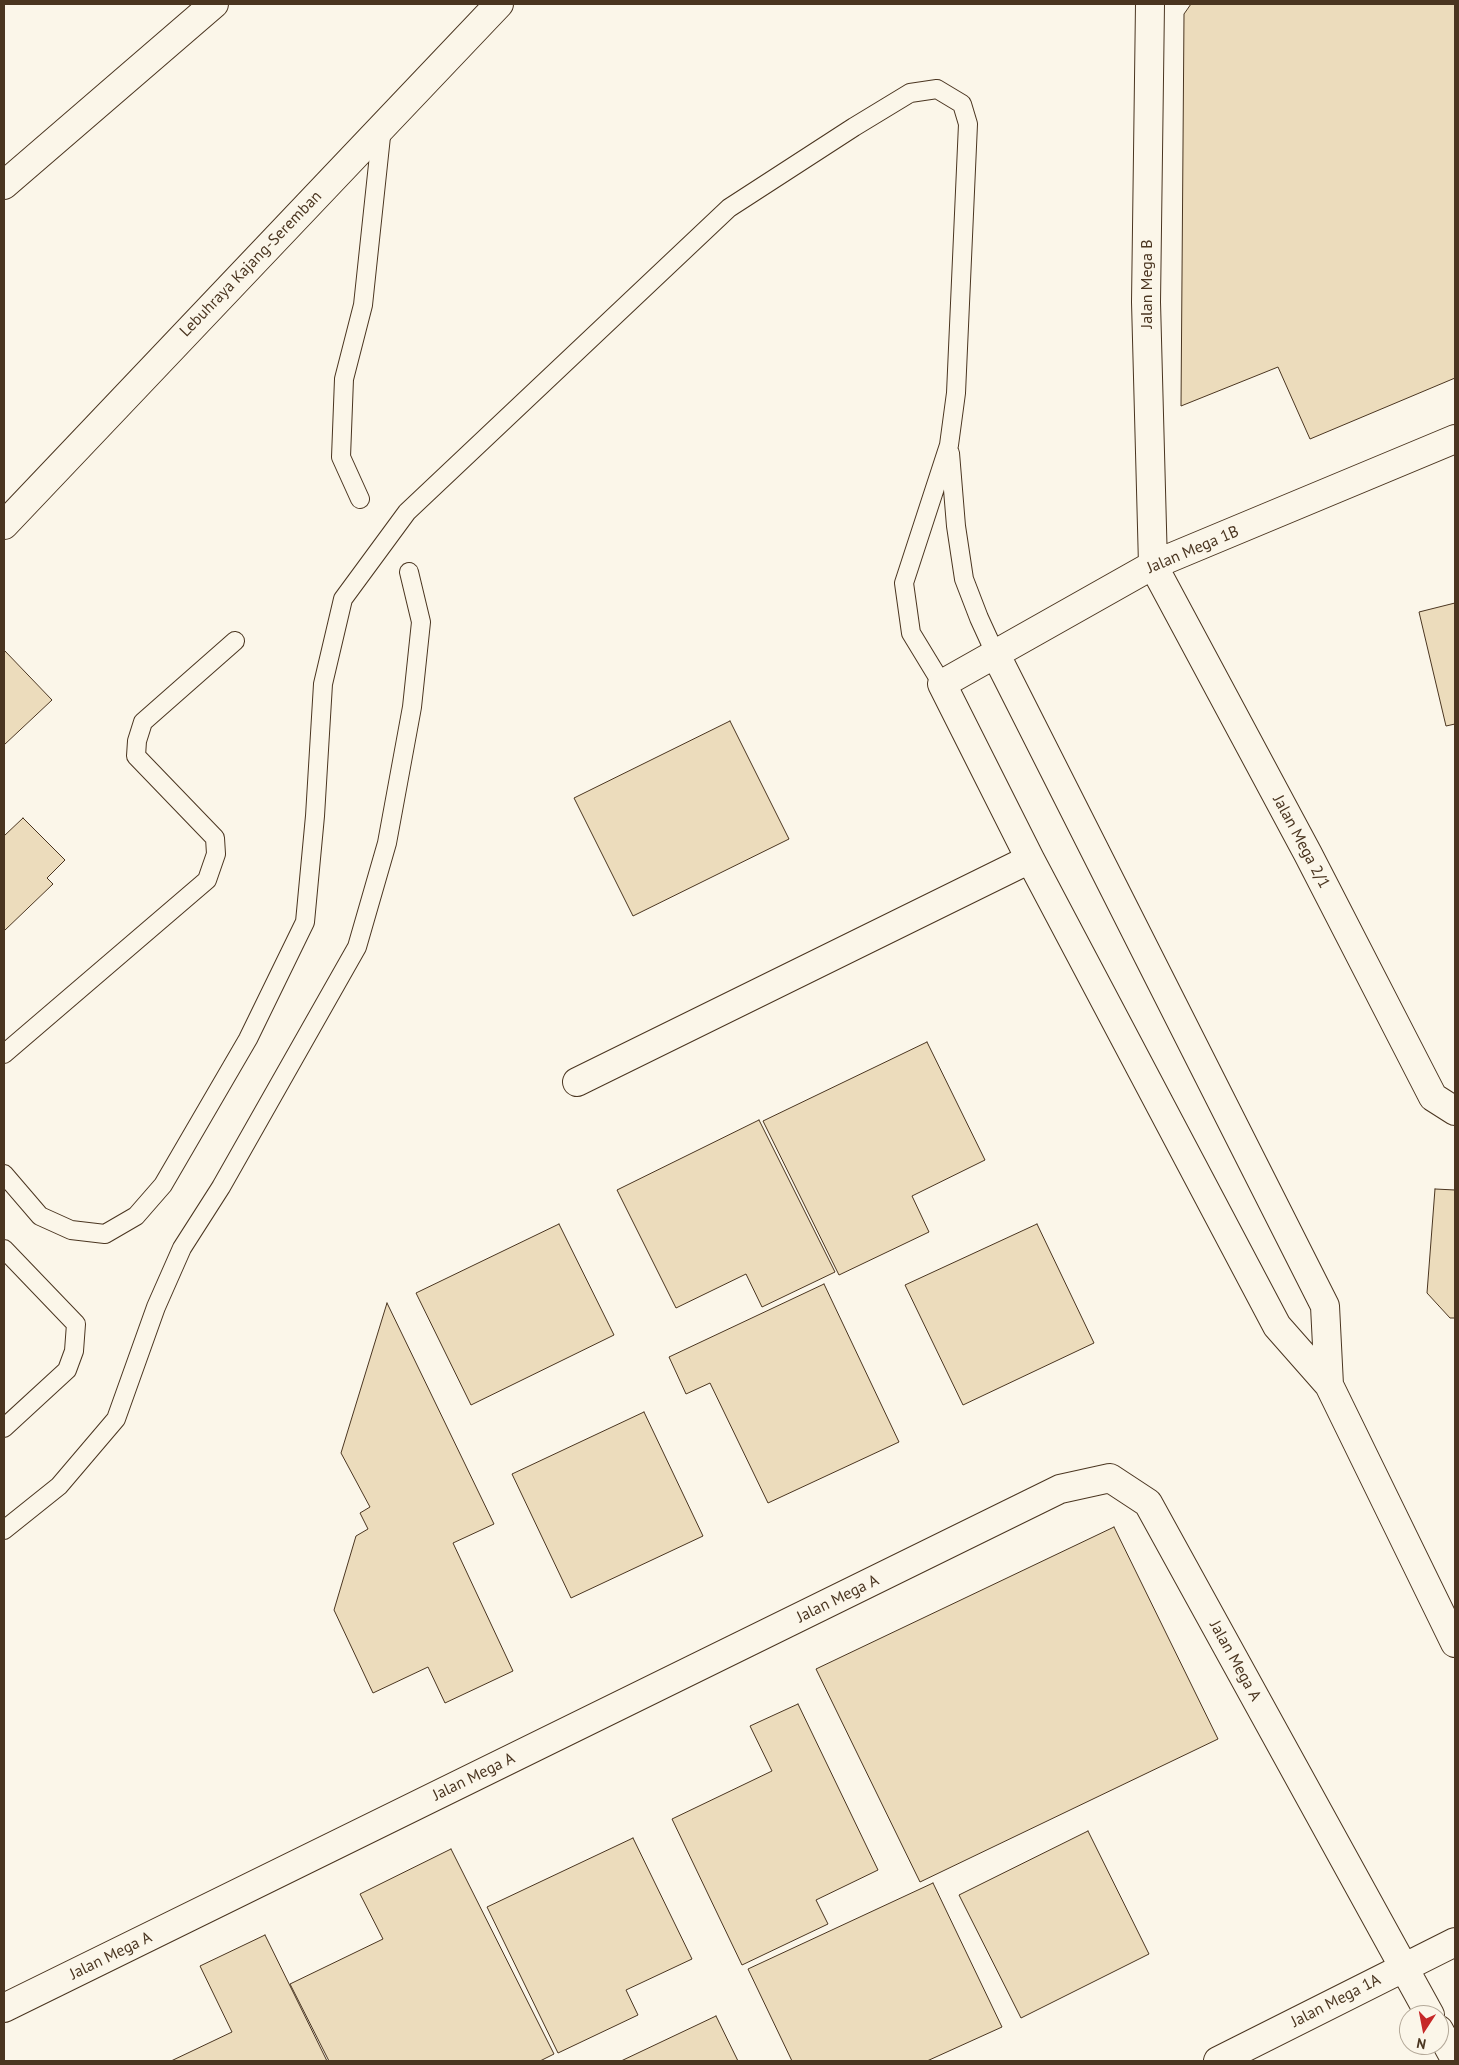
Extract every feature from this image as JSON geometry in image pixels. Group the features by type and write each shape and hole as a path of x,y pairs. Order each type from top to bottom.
{"main road":[{"path":"4,185 214,4"},
{"name":"Lebuhraya Kajang-Seremban","path":"4,525 499,4"},
{"name":"Jalan Mega B","path":"1150,4 1146,302 1153,565"},
{"name":"Jalan Mega 1B","path":"942,684 1153,565 1455,440"},
{"name":"Jalan Mega 2/1","path":"1153,565 1308,854 1433,1097 1455,1111"},
{"path":"995,654 1325,1306 1329,1385"},
{"path":"942,684 1030,859 1277,1326 1329,1385 1455,1643"},
{"path":"577,1082 1030,859"},
{"name":"Jalan Mega A","path":"4,2008 1060,1489 1110,1478 1148,1503 1425,2005"},
{"name":"Jalan Mega 1A","path":"1218,2061 1455,1942"}],"lane":[{"path":"4,1174 40,1216 72,1230 105,1234 136,1216 163,1185 248,1039 305,922 315,816 323,684 343,599 407,512 730,208 854,127 910,94 937,89 962,104 968,124 956,393 949,445 904,583 911,633 942,684"},
{"path":"360,499 341,457 344,379 362,305 382,127"},
{"path":"949,445 956,526 964,579 978,618 995,654"},
{"path":"4,1530 59,1486 116,1419 156,1307 182,1248 221,1187 357,947 387,843 412,707 421,622 409,572"},
{"path":"4,1054 207,880 216,854 216,838 136,756 137,741 143,722 235,641"},
{"path":"4,1249 76,1324 74,1350 67,1370 4,1428"}],"building":[{"path":"1191,4 1455,4 1455,378 1310,439 1278,367 1181,406 1184,14"},
{"path":"1455,603 1455,724 1446,726 1419,612"},
{"path":"4,650 52,700 4,745"},
{"path":"730,721 789,839 633,916 574,798"},
{"path":"23,818 65,860 47,878 53,884 4,931 4,836"},
{"path":"927,1042 985,1160 912,1196 929,1232 839,1275 763,1121"},
{"path":"759,1120 835,1272 762,1307 746,1274 676,1308 617,1190"},
{"path":"1435,1189 1455,1190 1455,1318 1450,1318 1427,1293"},
{"path":"559,1224 614,1335 471,1405 416,1293"},
{"path":"1037,1224 1094,1343 963,1405 905,1285"},
{"path":"824,1284 899,1442 768,1503 710,1383 686,1394 669,1357"},
{"path":"387,1303 494,1524 453,1543 513,1671 445,1703 428,1667 373,1693 334,1610 356,1536 368,1529 360,1513 370,1507 341,1453"},
{"path":"644,1412 703,1536 571,1598 512,1474"},
{"path":"1114,1527 1218,1739 920,1882 816,1669"},
{"path":"798,1704 878,1870 816,1900 828,1924 742,1965 672,1819 772,1771 750,1726"},
{"path":"1088,1831 1149,1954 1021,2018 959,1895"},
{"path":"633,1838 692,1959 626,1990 638,2015 558,2053 487,1907"},
{"path":"451,1849 554,2054 540,2061 329,2061 290,1984 383,1939 360,1894"},
{"path":"933,1883 1002,2027 927,2061 792,2061 748,1969"},
{"path":"265,1935 327,2061 171,2061 232,2032 200,1966"},
{"path":"716,2016 738,2061 621,2061"}]}
